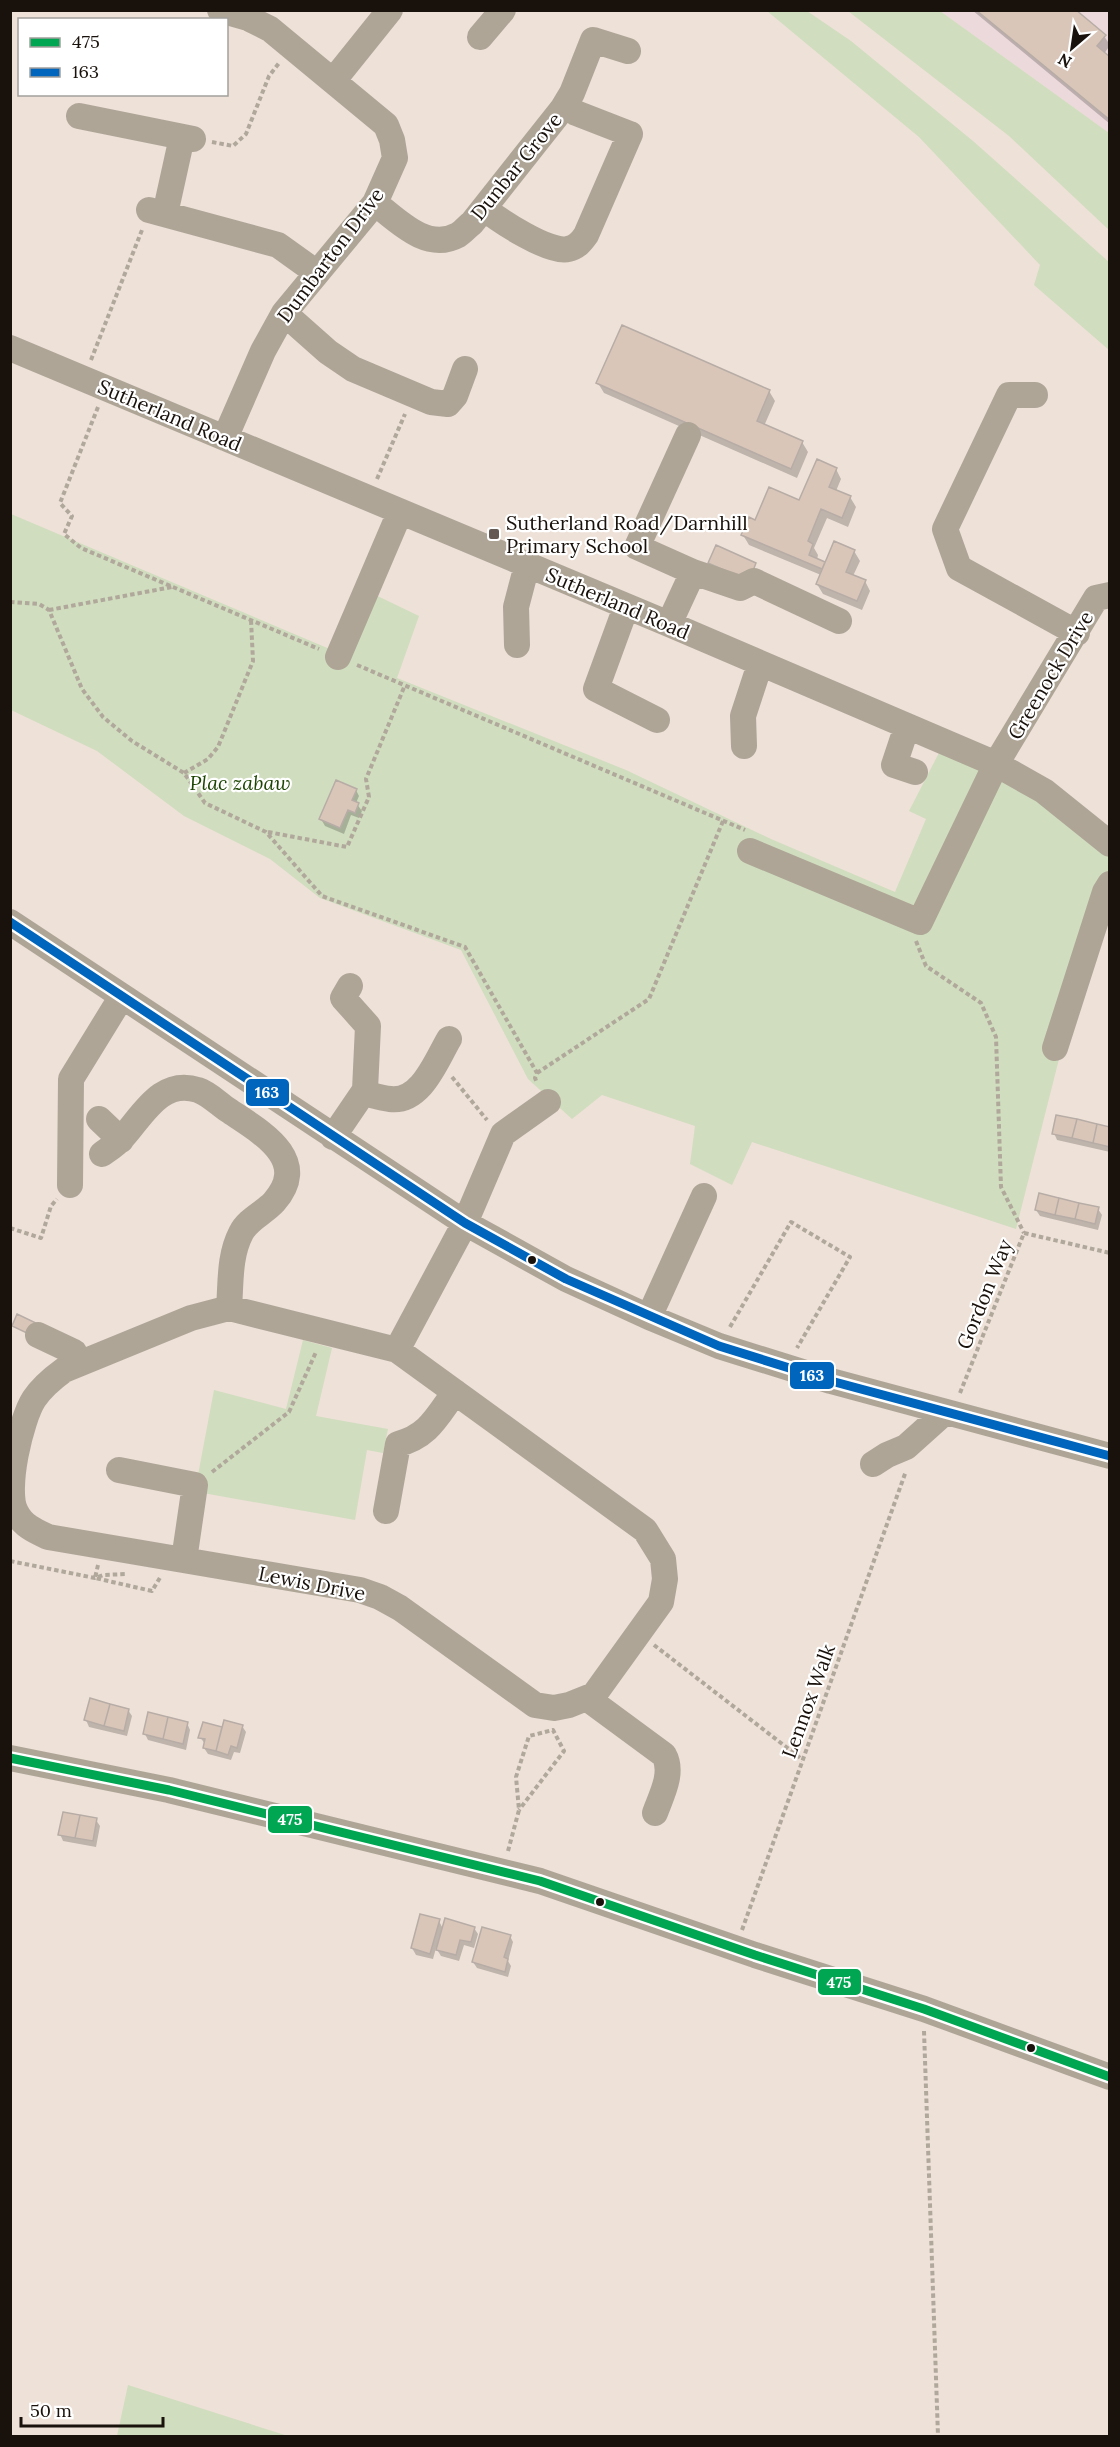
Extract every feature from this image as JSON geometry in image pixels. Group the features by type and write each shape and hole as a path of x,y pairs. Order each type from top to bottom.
{"street":[{"name":"Dumbarton Drive","path":"220,10 248,18 270,29 386,125 392,140 395,158 375,203 284,313 263,351 225,438"},
{"path":"333,81 390,10"},
{"path":"480,37 503,10"},
{"name":"Dunbar Grove","path":"375,203 414,233 428,239 444,240 459,235 484,208 565,105 573,93 593,40 628,51"},
{"path":"484,208 495,217 555,250 567,250 578,245 586,235 630,134 576,113 565,105"},
{"path":"79,116 188,138 157,212 278,245 317,273"},
{"path":"284,313 328,352 353,369 431,402 448,405 455,396 465,369"},
{"name":"Sutherland Road","path":"10,348 669,624 996,764 1044,792 1110,844"},
{"path":"1035,395 1010,395 945,529 959,568 1077,633"},
{"path":"688,435 637,547 693,572 740,588 754,581 839,621"},
{"path":"338,657 400,512"},
{"path":"517,645 516,607 527,565"},
{"path":"669,624 693,572"},
{"name":"Greenock Drive","path":"920,922 996,764 1096,598 1110,595"},
{"path":"626,607 596,689 657,720"},
{"path":"744,746 743,716 760,664"},
{"path":"907,726 894,765 915,772"},
{"path":"750,851 920,922"},
{"path":"1055,1048 1105,892 1110,884"},
{"path":"10,922 465,1223 566,1279 719,1346 788,1368 1110,1456"},
{"path":"333,1137 363,1093 368,1026 343,998 350,987"},
{"path":"70,1185 71,1079 122,996"},
{"path":"363,1093 392,1100 412,1095 424,1083 443,1049"},
{"path":"99,1119 111,1147 160,1094 180,1088 198,1090 263,1134 281,1150 287,1176 284,1188 273,1203 248,1223 241,1232 234,1251 229,1308"},
{"path":"397,1350 465,1223 503,1134 548,1102"},
{"path":"649,1317 704,1196"},
{"name":"Lewis Drive","path":"553,1719 400,1608 380,1597 360,1590 48,1537 27,1527 15,1511 12,1466 24,1420 33,1400 48,1382 64,1370 191,1318 229,1308 397,1350 645,1530 663,1558 665,1579 660,1602 640,1634 594,1695 588,1699"},
{"path":"38,1335 74,1352 80,1363"},
{"path":"386,1510 398,1444 415,1440 424,1432 455,1392"},
{"path":"873,1464 906,1447 949,1413"},
{"path":"119,1470 195,1485 184,1560"},
{"path":"553,1719 588,1699 664,1755 668,1762 668,1773 655,1814"},
{"path":"10,1758 169,1790 540,1881 755,1955 924,2009 1110,2077"}],"path":[{"path":"188,138 233,146 246,134 269,76 292,47"},
{"path":"83,379 157,212"},
{"path":"369,499 413,395"},
{"path":"49,610 173,587"},
{"path":"10,602 39,604 49,610 82,689 103,717 132,741 184,773 205,803 266,832 347,847 369,796 366,779 405,685"},
{"path":"184,773 207,759 218,747 253,661 251,620"},
{"path":"548,1102 535,1078 537,1073 649,999 723,821"},
{"path":"266,832 322,896 465,947 537,1073"},
{"path":"920,922 915,944 926,966 981,1003 996,1037 1001,1187 1024,1233"},
{"path":"443,1049 481,1116 503,1134"},
{"path":"10,1228 41,1238 51,1206 70,1185"},
{"path":"719,1346 791,1222 850,1257 795,1350 788,1368"},
{"name":"Gordon Way","path":"949,1413 1024,1233 1110,1252"},
{"path":"195,1485 289,1412 320,1345 323,1331"},
{"name":"Lennox Walk","path":"742,1931 902,1480"},
{"path":"10,1561 152,1591 163,1573 153,1573"},
{"path":"96,1578 103,1575 133,1574"},
{"path":"640,1634 803,1760"},
{"path":"503,1872 519,1810 516,1777 529,1736 553,1719 564,1751 519,1810"},
{"path":"924,2009 938,2436"}],"shaded area":[{"path":"940,11 1109,11 1109,133"}],"green space":[{"path":"767,11 807,11 851,41 973,141 1109,262 1109,350 1034,285 1040,265 919,137"},
{"path":"848,11 940,11 1109,133 1109,230 1009,136"},
{"name":"Plac zabaw","path":"11,514 332,650 363,589 419,616 397,678 626,770 771,839 895,892 926,819 909,811 942,747 1036,798 1110,854 1109,901 1060,1055 1016,1229 752,1142 732,1185 690,1164 695,1126 602,1095 572,1119 528,1079 461,950 320,898 270,859 184,816 97,751 11,710"},
{"path":"303,1340 332,1348 316,1416 388,1429 383,1453 367,1450 355,1520 203,1493 206,1477 198,1475 214,1390 286,1409"},
{"path":"128,2385 288,2436 117,2436"}],"building":[{"path":"976,10 1076,10 1106,35 1097,46 1110,57 1110,120"},
{"path":"622,325 770,390 757,421 803,441 791,469 596,383"},
{"path":"817,459 837,468 829,487 851,496 842,518 821,509 808,541 813,544 809,555 825,562 822,569 741,535 749,517 755,520 769,487 799,500"},
{"path":"834,541 855,550 846,572 866,580 857,601 816,584"},
{"path":"716,545 756,563 749,581 708,563"},
{"path":"336,780 357,789 352,800 359,803 355,813 348,810 340,828 319,819"},
{"path":"1056,1115 1077,1119 1072,1138 1052,1134"},
{"path":"1077,1119 1097,1124 1093,1143 1072,1138"},
{"path":"1097,1124 1110,1127 1110,1147 1093,1143"},
{"path":"1039,1193 1059,1198 1055,1215 1035,1210"},
{"path":"1059,1198 1079,1203 1075,1219 1055,1215"},
{"path":"1079,1203 1099,1207 1095,1224 1075,1219"},
{"path":"17,1314 36,1323 31,1335 12,1326"},
{"path":"90,1698 110,1704 104,1726 84,1720"},
{"path":"110,1704 129,1709 124,1731 104,1726"},
{"path":"148,1712 168,1717 163,1739 143,1734"},
{"path":"168,1717 188,1722 183,1744 163,1739"},
{"path":"224,1720 243,1725 237,1748 231,1746 228,1755 216,1751"},
{"path":"203,1722 222,1727 216,1751 203,1748 205,1739 198,1738"},
{"path":"63,1812 80,1815 75,1838 58,1835"},
{"path":"80,1815 97,1818 93,1841 75,1838"},
{"path":"420,1914 440,1919 430,1954 411,1948"},
{"path":"445,1918 475,1927 471,1942 460,1940 456,1955 436,1950"},
{"path":"482,1927 511,1935 504,1957 508,1959 505,1972 472,1962"}],"transit line":[{"name":"163","path":"10,922 465,1223 566,1279 719,1346 831,1381 1110,1456"},
{"name":"475","path":"10,1758 169,1790 540,1881 755,1955 924,2009 1110,2077"}],"place":[{"name":"Sutherland Road/Darnhill Primary School","path":"494,534"}]}
